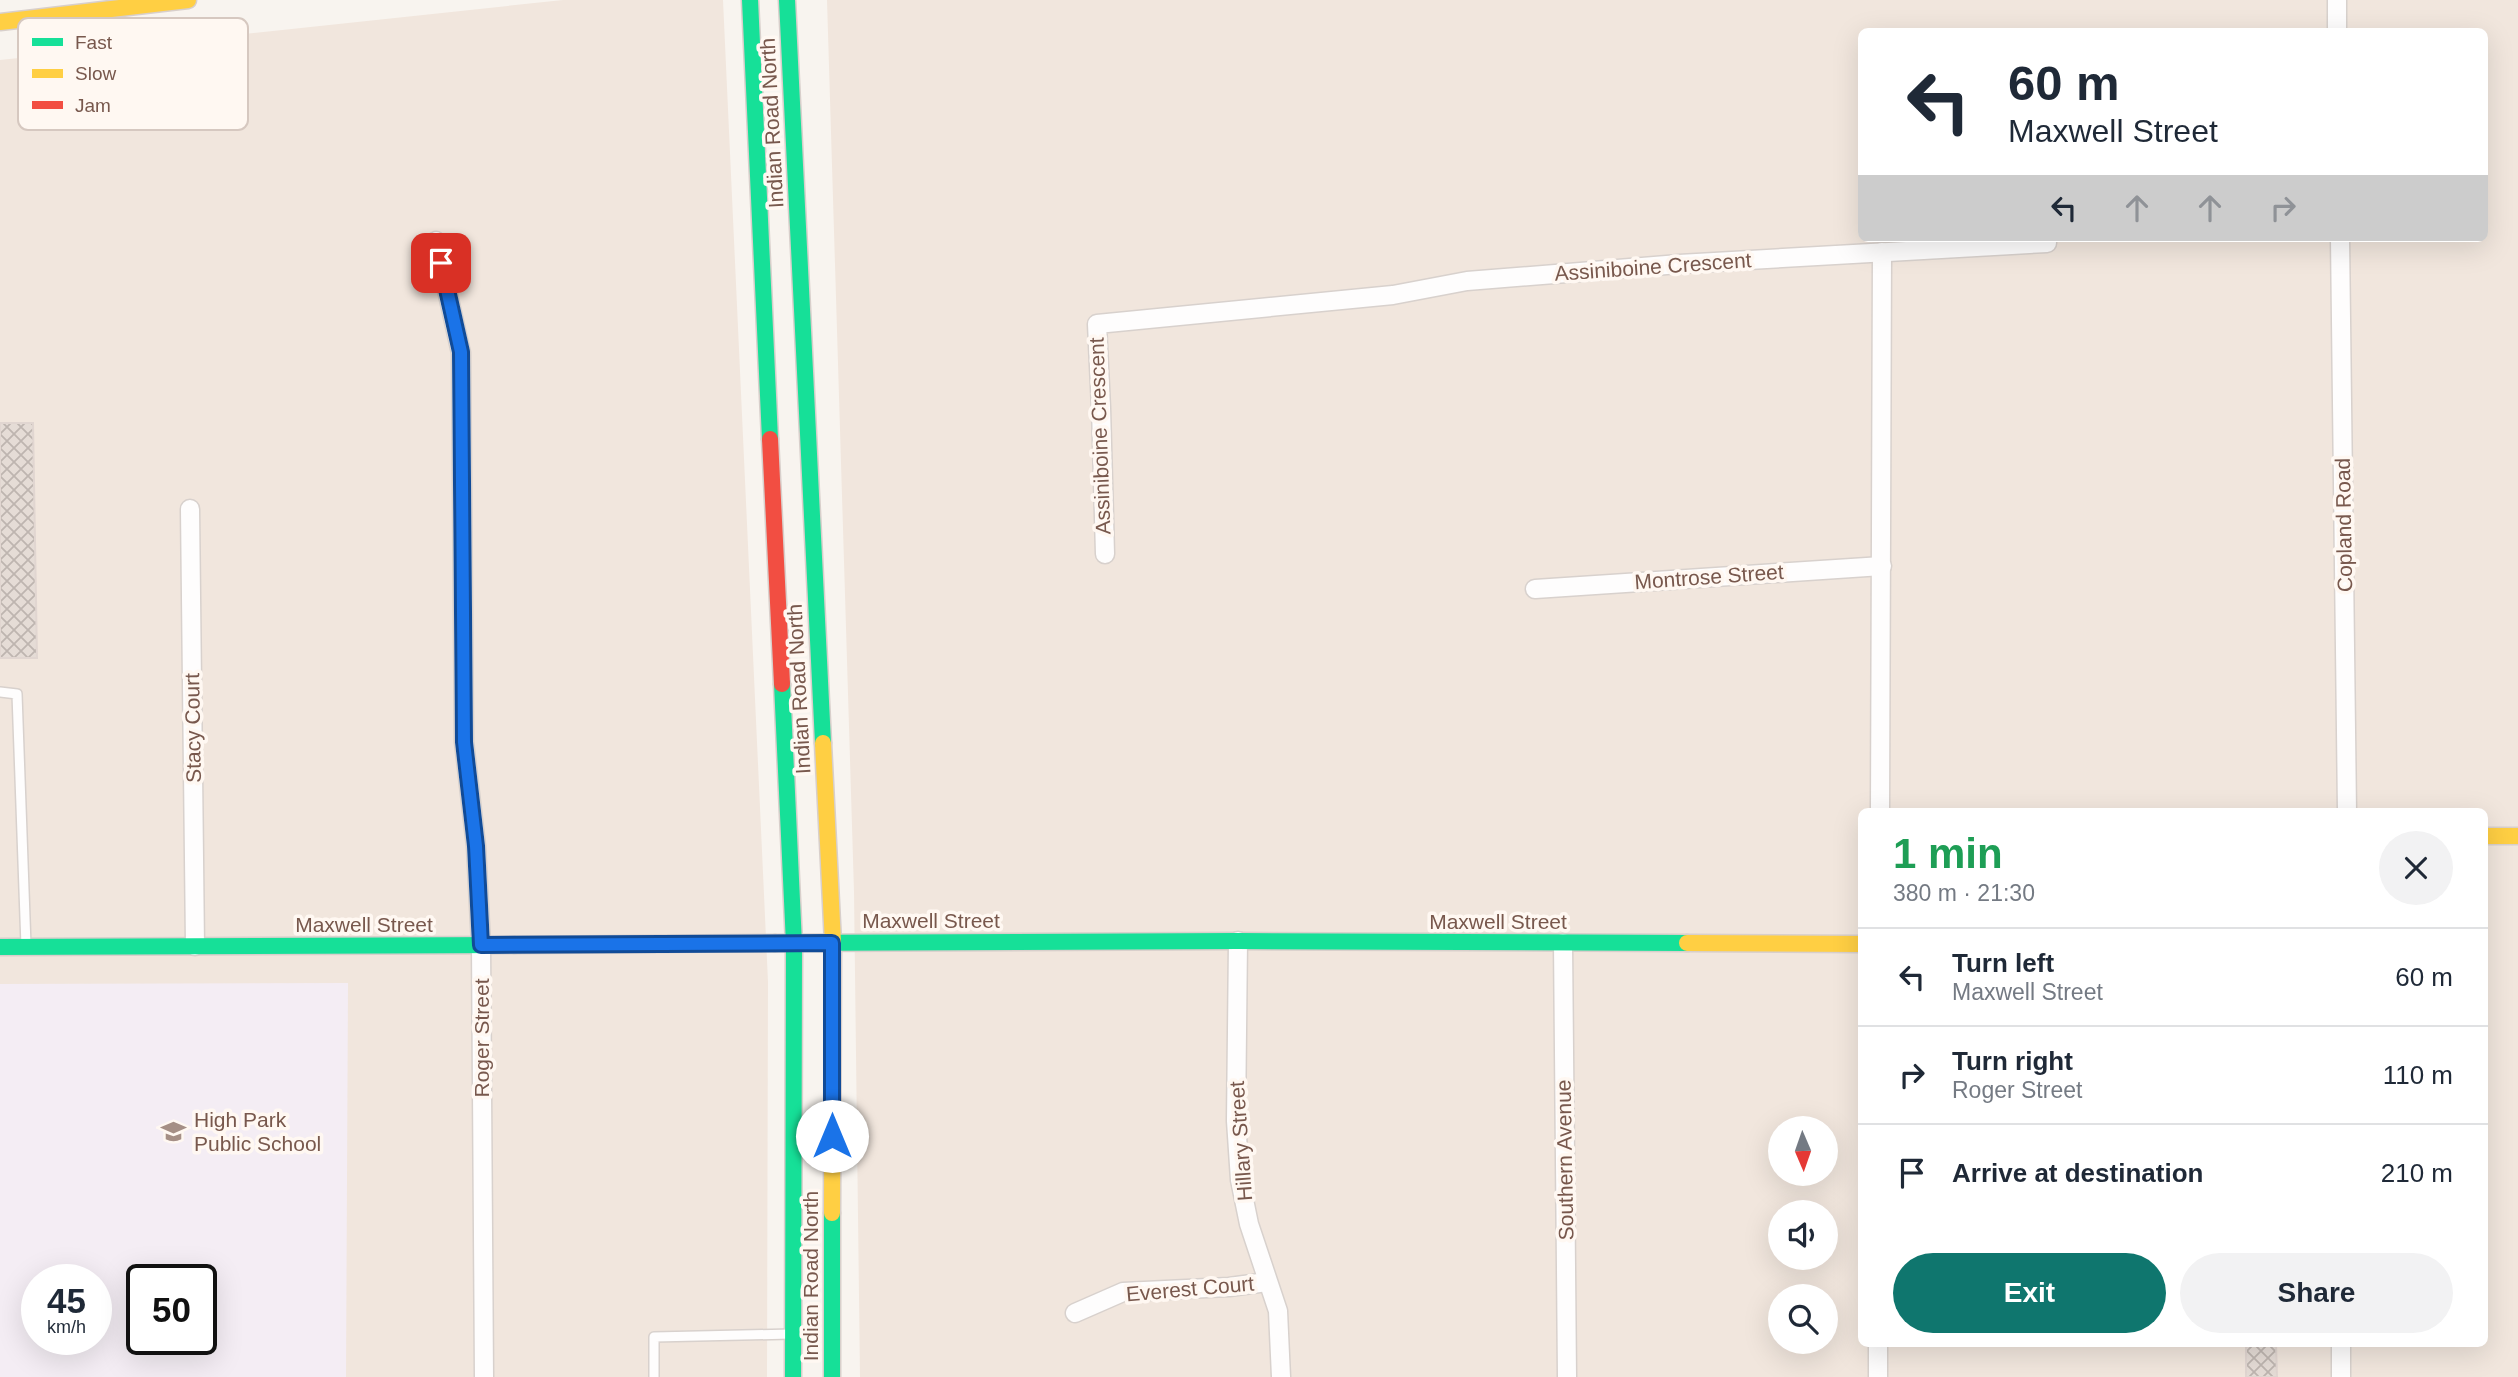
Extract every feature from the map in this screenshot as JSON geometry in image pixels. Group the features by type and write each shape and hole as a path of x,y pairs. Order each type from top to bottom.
{"main road":[{"path":"34,18 188,0"},
{"name":"Indian Road North","path":"750,0 794,943 793,1377"},
{"name":"Indian Road North","path":"788,0 832,943 832,1377"},
{"path":"0,22 18,20"},
{"path":"2488,836 2518,836"},
{"name":"Maxwell Street","path":"0,947 1238,941 1858,944"}],"street":[{"path":"2337,0 2337,28"},
{"name":"Roger Street","path":"436,241 461,352 464,742 476,846 481,945 484,1377"},
{"name":"Copland Road","path":"2340,242 2347,808"},
{"path":"1880,808 1882,252 2047,243"},
{"name":"Assiniboine Crescent","path":"1105,554 1097,324 1393,295 1467,281 1679,264 1882,252"},
{"name":"Stacy Court","path":"190,509 195,946"},
{"name":"Montrose Street","path":"1535,589 1882,566"},
{"name":"Hillary Street","path":"1238,941 1236,1121 1240,1180 1249,1224 1278,1311 1281,1377"},
{"name":"Southern Avenue","path":"1563,943 1567,1377"},
{"name":"Everest Court","path":"1074,1313 1123,1292 1229,1287 1267,1282"},
{"path":"1878,1347 1878,1377"},
{"path":"2341,1347 2341,1377"}],"lane":[{"path":"0,692 17,694 26,947"},
{"path":"654,1377 654,1337 793,1334"}],"shaded area":[{"path":"563,0 723,0 768,982 767,1377 0,1377 0,60 18,58 18,130 248,130 248,34"},
{"path":"827,0 2518,0 2518,1377 860,1377 854,892"},
{"name":"High Park Public School","path":"348,983 346,1377 0,1377 0,984"}],"building":[{"path":"0,423 33,423 37,658 0,658"},
{"path":"2246,1347 2276,1347 2277,1377 2246,1377"}],"traffic: fast":[{"path":"750,0 770,439"},
{"path":"787,0 823,743"},
{"path":"782,684 794,944 793,1377"},
{"path":"775,943 1687,943"},
{"path":"0,947 514,945"},
{"path":"832,1213 832,1377"}],"traffic: slow":[{"path":"34,18 188,0"},
{"path":"0,22 18,20"},
{"path":"823,743 833,943 832,1213"},
{"path":"2488,836 2518,836"},
{"path":"514,945 775,943"},
{"path":"1687,943 1858,944"}],"traffic: jam":[{"path":"770,439 782,684"}],"place":[{"name":"High Park Public School","path":"174,1132"}],"route":[{"path":"441,263 461,352 464,742 476,846 481,945 832,943 832,1136"}]}
